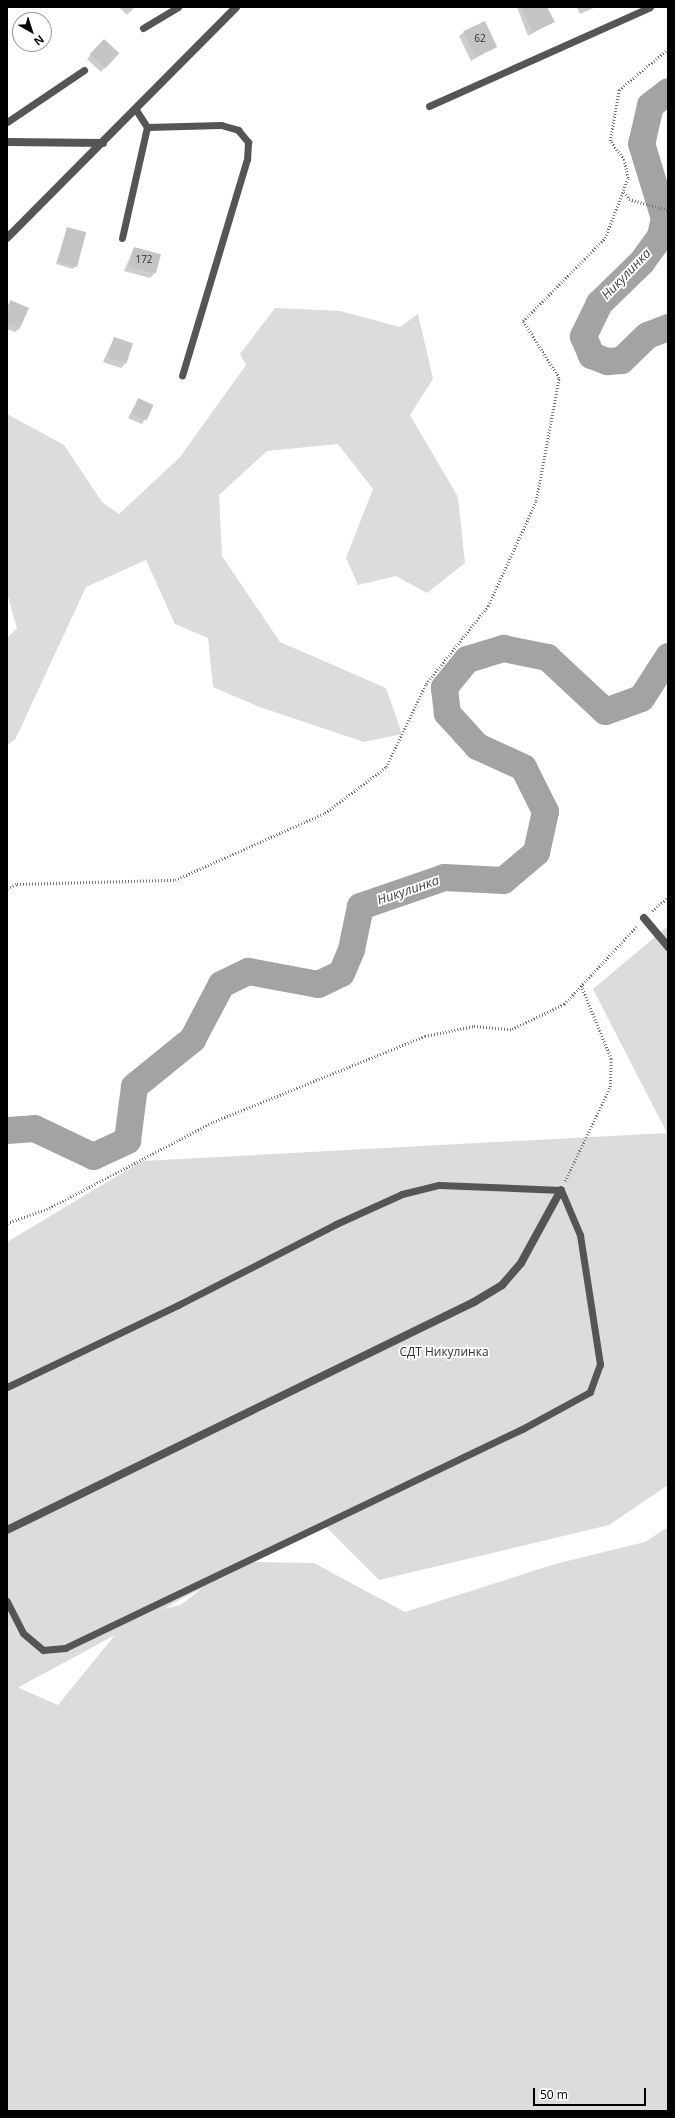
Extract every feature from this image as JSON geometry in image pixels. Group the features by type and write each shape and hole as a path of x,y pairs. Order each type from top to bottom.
{"street":[{"path":"7,238 136,110 236,7"},
{"path":"7,142 103,143"},
{"path":"644,918 668,947"},
{"path":"7,1530 496,1288 521,1263 561,1190"}],"lane":[{"path":"143,28 178,7"},
{"path":"429,106 650,7"},
{"path":"7,122 84,70"},
{"path":"122,238 147,127 136,110"},
{"path":"147,127 221,125 238,130 248,142 247,159 182,375"},
{"path":"7,1387 402,1194 439,1185 561,1190 580,1235 594,1313 600,1364 590,1392 522,1430 65,1648 43,1650 23,1634 7,1601"}],"path":[{"path":"7,888 17,884 175,880 325,813 369,784 386,767 426,684 488,606 536,501 559,378 523,321 605,238 628,178 624,160 610,141 619,90 668,49"},
{"path":"624,191 629,199 668,210"},
{"path":"7,1223 49,1208 159,1148 278,1094 318,1082 425,1036 474,1026 512,1029 564,1004 644,918 668,897"},
{"path":"561,1190 610,1087 611,1059 581,986"}],"green space":[{"path":"275,308 340,311 400,327 418,314 433,379 410,415 458,497 465,563 427,593 396,576 358,585 346,558 373,489 338,444 267,451 219,495 222,556 280,642 386,688 402,734 364,742 257,706 213,687 208,638 175,624 146,560 86,587 15,740 7,745 7,638 17,628 7,593 7,414 64,445 102,502 119,514 180,457 246,365 240,354"},
{"name":"СДТ Никулинка","path":"668,926 668,1485 609,1525 379,1580 321,1522 249,1562 314,1563 405,1612 555,1564 645,1542 668,1527 668,2111 7,2111 7,1242 142,1161 667,1133 593,989","holes":["202,1588 181,1605 163,1609","115,1635 58,1705 19,1688 19,1687"]}],"building":[{"path":"521,7 547,7 555,22 533,32"},
{"path":"485,21 497,47 476,57 463,31"},
{"path":"104,39 119,53 105,69 90,54"},
{"path":"67,227 86,232 77,267 58,262"},
{"path":"134,247 161,254 156,274 129,266"},
{"path":"10,300 29,308 20,328 7,323"},
{"path":"114,337 133,343 127,363 108,357"},
{"path":"138,398 154,405 147,420 131,414"}],"waterway":[{"name":"Никулинка","path":"668,91 650,105 641,143 664,218 660,236 641,262 599,303 583,336 591,355 607,361 621,360 647,335 668,327"},
{"name":"Никулинка","path":"7,1130 34,1128 93,1156 127,1140 134,1086 192,1039 221,984 248,971 318,984 341,973 351,949 360,906 444,877 503,880 536,852 545,811 523,767 477,746 447,713 444,687 467,659 503,648 547,657 605,711 641,698 668,656"}]}
